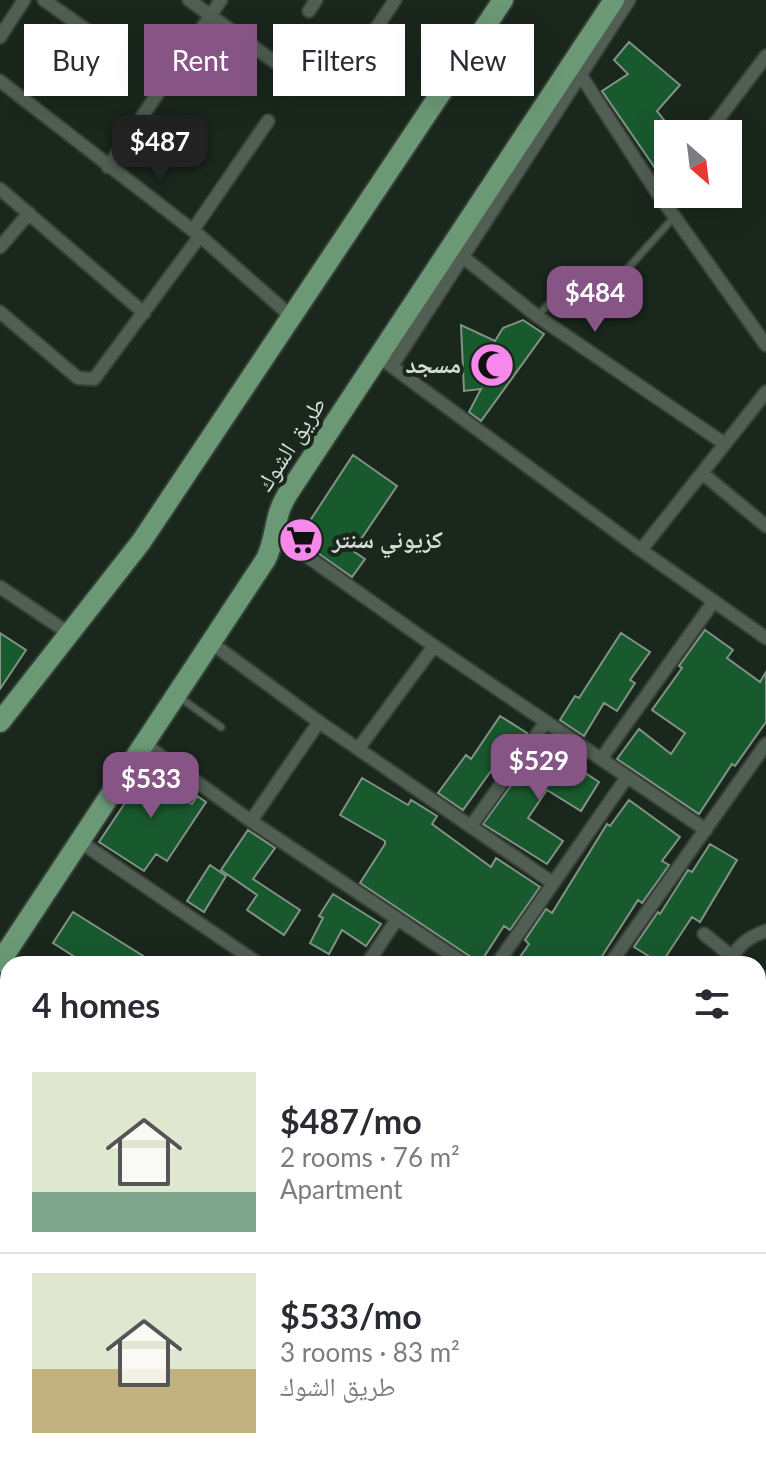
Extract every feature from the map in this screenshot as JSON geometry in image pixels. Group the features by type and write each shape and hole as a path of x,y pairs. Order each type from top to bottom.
{"main road":[{"path":"0,722 141,542 503,0"},
{"name":"طريق الشوك","path":"4,956 266,559 274,522 283,502 386,361 577,69 614,0"}],"street":[{"path":"0,37 24,0"},
{"path":"44,0 78,24"},
{"path":"189,0 273,61"},
{"path":"108,167 221,0"},
{"path":"379,24 395,0"},
{"path":"629,0 577,69 654,188"},
{"path":"718,120 766,56"},
{"path":"0,81 197,233 292,317"},
{"path":"0,312 78,378 94,379 144,313 268,121"},
{"path":"0,189 144,313"},
{"path":"668,208 766,345"},
{"path":"0,247 29,213"},
{"path":"457,252 537,316 725,444"},
{"path":"386,361 641,550 766,638"},
{"path":"641,550 766,392"},
{"path":"702,473 766,526"},
{"path":"274,533 434,646 706,830"},
{"path":"0,587 70,634"},
{"path":"601,759 714,601"},
{"path":"210,642 319,722 553,883"},
{"path":"358,749 434,646"},
{"path":"251,821 319,722"},
{"path":"471,826 546,722"},
{"path":"143,743 251,821 453,956"},
{"path":"616,956 766,744"},
{"path":"503,956 627,777"},
{"path":"79,841 247,956"},
{"path":"372,956 397,919"},
{"path":"736,956 744,941 766,931"},
{"path":"704,934 727,956"}],"lane":[{"path":"621,276 674,217"},
{"path":"537,316 571,282"},
{"path":"176,694 221,727"}],"building":[{"path":"629,42 680,85 657,111 664,120 654,120 654,167 602,91 628,74 614,60"},
{"name":"مسجد","path":"523,320 544,334 481,421 469,412 481,389 464,391 461,325 495,341 503,328"},
{"path":"353,455 397,486 353,551 365,559 352,577 298,539"},
{"path":"705,630 733,650 727,658 760,682 766,672 766,722 735,766 732,764 699,814 617,759 639,729 671,754 685,733 652,710"},
{"path":"0,633 26,650 0,689"},
{"path":"621,633 650,652 630,680 635,683 617,711 604,703 584,736 560,720 575,696 579,698"},
{"path":"500,716 527,733 502,767 496,764 463,810 438,793 466,755 471,759"},
{"path":"541,744 599,782 581,811 547,790 528,818 563,841 547,864 483,824"},
{"path":"151,764 179,783 173,792 192,804 197,796 206,802 167,861 156,854 144,871 99,842"},
{"path":"362,778 408,805 411,800 437,816 432,824 491,867 496,858 540,887 510,930 504,926 485,956 470,956 360,883 385,841 340,815"},
{"path":"629,800 680,837 662,861 669,865 642,903 638,900 602,956 521,956 529,944 525,940 546,909 552,913 607,824 610,826"},
{"path":"248,830 275,848 253,879 300,910 284,935 247,910 257,895 221,870"},
{"path":"710,844 737,860 700,922 692,917 666,956 648,956 634,947 688,870 692,872"},
{"path":"210,865 226,876 204,912 187,901"},
{"path":"333,894 381,924 366,946 342,930 329,954 310,943 323,918 319,916"},
{"path":"73,912 143,956 73,956 53,943"}],"place":[{"name":"مسجد","path":"492,365"},
{"name":"كزيوني سنتر","path":"301,540"}]}
